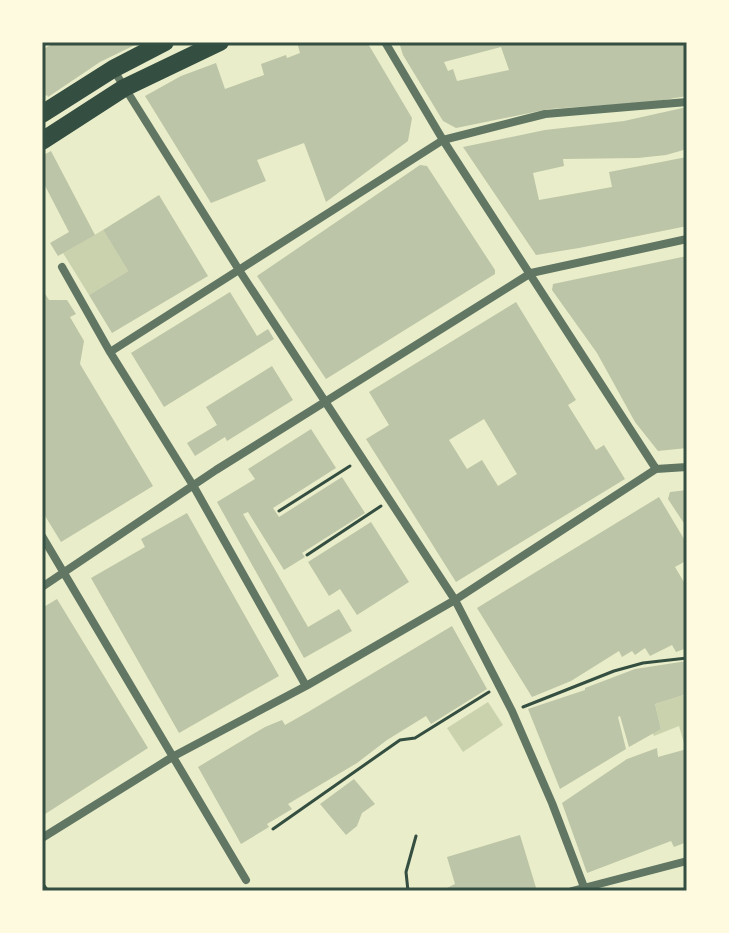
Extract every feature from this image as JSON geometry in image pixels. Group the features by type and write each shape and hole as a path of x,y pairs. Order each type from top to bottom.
{"main road":[{"path":"42,114 113,69 165,42"},
{"path":"42,141 124,88 220,42"}],"street":[{"path":"385,42 443,140 656,469"},
{"path":"113,69 239,270 455,600 512,711 584,887"},
{"path":"110,352 443,140 545,114 687,102"},
{"path":"42,587 216,470 531,273 687,239"},
{"path":"62,267 110,352 194,487 306,686"},
{"path":"42,838 174,756 306,686 455,600 656,469 687,467"},
{"path":"42,536 246,880"},
{"path":"572,891 687,861"}],"path":[{"path":"279,511 361,459"},
{"path":"307,555 390,500"},
{"path":"512,711 614,671 643,663 687,658"},
{"path":"273,829 400,740 415,738 499,686"},
{"path":"408,891 406,872 416,836"},
{"path":"42,883 48,891"}],"green space":[{"path":"103,230 128,271 89,295 63,253"},
{"path":"687,694 686,750 679,726 654,736 652,732 661,729 655,704"},
{"path":"488,702 503,725 463,752 447,728"}],"building":[{"path":"141,42 100,62 42,98 42,50 54,43"},
{"path":"297,42 367,42 412,118 408,141 326,202 304,143 257,160 266,181 211,203 145,96 181,76 216,63 225,89 264,75 261,64 300,53"},
{"path":"399,42 687,42 687,96 652,102 549,109 456,128 443,121 403,55","holes":["501,47 509,70 457,81 453,69 448,71 444,62"]},
{"path":"687,107 687,149 638,158 563,159 564,166 533,173 539,200 612,187 609,172 687,157 687,226 579,248 536,255 463,147 545,130 624,121"},
{"path":"51,151 95,235 58,256 50,243 69,232 42,180 42,156"},
{"path":"420,165 427,166 495,274 326,379 257,276"},
{"path":"159,195 208,276 112,333 89,295 128,271 103,230"},
{"path":"687,256 687,448 658,451 635,422 597,353 552,290 553,284"},
{"path":"42,289 49,300 67,300 76,314 70,317 84,341 80,364 153,486 61,542 42,511"},
{"path":"230,292 257,336 268,329 274,339 164,407 131,353"},
{"path":"516,302 576,400 568,405 596,450 604,445 625,479 456,582 366,439 389,425 369,392","holes":["484,419 517,474 498,486 482,460 467,469 449,440"]},
{"path":"272,366 293,400 227,441 225,437 195,456 187,443 217,425 206,407"},
{"path":"311,429 336,468 273,508 279,517 342,477 365,513 302,553 305,557 284,570 248,512 243,514 308,627 339,609 352,631 304,658 217,502 255,479 248,469"},
{"path":"687,490 687,528 668,499 670,492"},
{"path":"659,497 687,544 687,569 684,562 675,567 687,587 687,648 676,652 672,645 650,656 645,648 635,655 632,651 622,657 619,651 571,681 532,697 477,608"},
{"path":"187,513 279,676 179,733 91,578 145,547 141,539"},
{"path":"371,522 409,582 357,615 340,589 329,596 308,562"},
{"path":"57,599 148,748 42,816 42,608"},
{"path":"452,626 487,689 431,724 426,716 387,740 357,763 288,804 292,809 241,844 198,767 265,727 282,720 285,725"},
{"path":"687,661 687,694 655,704 661,729 629,747 618,717 626,749 560,789 528,709 635,669"},
{"path":"657,748 658,757 687,749 687,842 674,847 671,841 587,873 562,803 627,759"},
{"path":"354,779 375,804 362,813 357,826 346,835 320,804"},
{"path":"520,835 537,891 441,891 455,884 447,857"}]}
